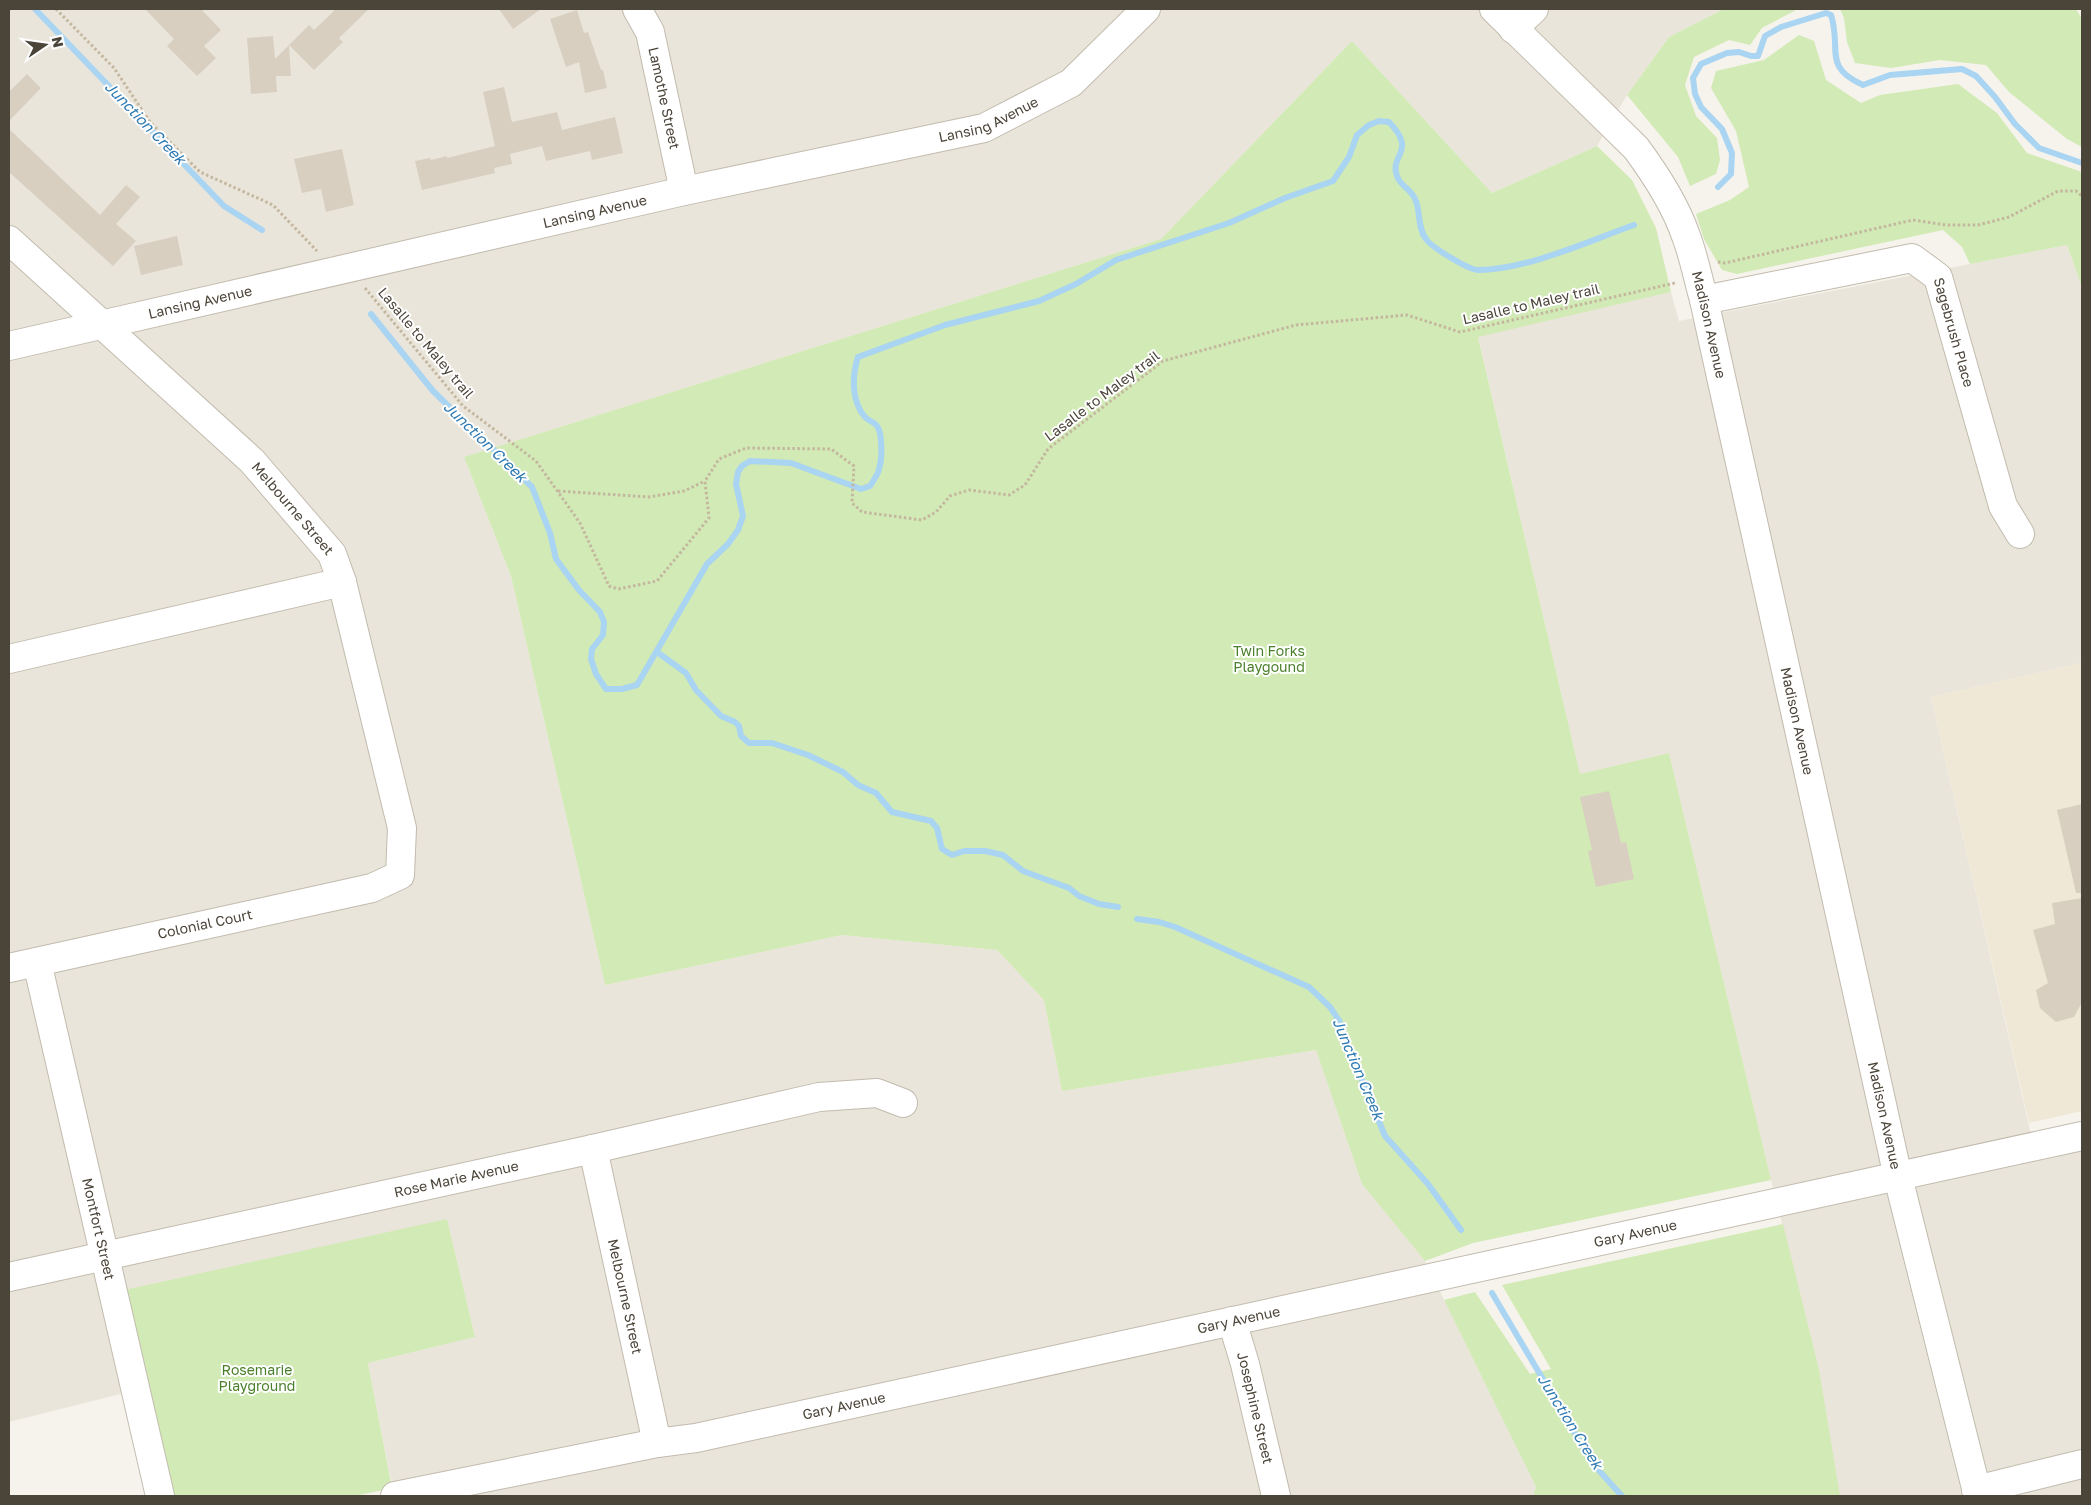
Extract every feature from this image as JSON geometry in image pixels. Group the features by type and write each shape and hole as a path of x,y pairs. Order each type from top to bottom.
{"street":[{"name":"Lamothe Street","path":"637,9 650,32 684,191"},
{"name":"Lansing Avenue","path":"9,346 684,191 984,128 1071,84 1146,9"},
{"name":"Madison Avenue","path":"1494,9 1636,148 1654,172 1669,198 1686,235 1704,300 1898,1177 1977,1493"},
{"path":"1513,29 1534,9"},
{"name":"Melbourne Street","path":"9,240 252,461 332,554 342,582 402,828 400,875"},
{"name":"Sagebrush Place","path":"1704,300 1912,258 1938,277 2003,506 2020,534"},
{"path":"9,659 342,582"},
{"name":"Colonial Court","path":"9,968 372,888 400,875"},
{"name":"Montfort Street","path":"37,962 160,1496"},
{"name":"Rose Marie Avenue","path":"9,1277 593,1149 819,1097 877,1093 902,1103"},
{"name":"Gary Avenue","path":"395,1496 696,1438 2082,1136"},
{"name":"Melbourne Street","path":"593,1149 658,1444"},
{"name":"Josephine Street","path":"1232,1321 1245,1364 1276,1496"},
{"path":"1977,1493 2082,1464"}],"path":[{"name":"Lasalle to Maley trail","path":"56,9 114,68 150,122 200,172 273,206 338,271 361,283 463,406 536,461 580,523 609,586 618,589 657,581 709,518 706,481 719,459 746,448 831,449 854,466 852,503 862,512 922,520 936,512 950,496 969,490 1009,495 1025,485 1048,449 1163,362 1296,325 1407,315 1460,332 1675,283"},
{"path":"1715,261 1725,263 1913,220 1946,225 1978,226 2008,217 2058,191 2076,192 2082,196"},
{"path":"558,491 649,497 684,491 706,481"}],"shaded area":[{"path":"9,9 1724,9 1669,37 1627,95 1597,146 1492,193 1352,41 1161,239 464,457 511,576 605,985 842,935 997,950 1044,1000 1062,1091 1316,1050 1362,1184 1425,1261 1536,1487 1533,1496 394,1496 368,1363 475,1337 447,1219 144,1388 9,1422"},
{"path":"2067,245 2082,287 2082,663 1931,697 2037,1161 2082,1151 2082,1496 1839,1496 1819,1369 1771,1180 1669,753 1580,774 1478,336 1671,292 1679,321"},
{"path":"2082,663 2082,1111 2029,1123 1931,697"}],"green space":[{"path":"1724,9 1798,9 1762,28 1750,45 1729,40 1694,57 1685,85 1696,116 1717,138 1720,160 1716,174 1690,186 1678,157 1627,95 1669,37"},
{"path":"1840,9 2076,9 2082,19 2082,147 2067,139 2009,92 1986,65 1940,60 1891,68 1855,63 1847,42 1844,18"},
{"path":"1799,35 1814,41 1826,80 1861,103 1880,95 1958,84 1997,113 2027,153 2082,172 2082,287 2067,245 1970,264 1962,247 1943,230 1737,274 1722,270 1704,239 1696,214 1730,200 1749,187 1736,131 1711,88 1716,71 1764,60"},
{"name":"Twin Forks Playgound","path":"1352,41 1492,193 1597,146 1632,180 1656,228 1671,292 1478,337 1580,774 1669,753 1771,1180 1473,1243 1425,1261 1362,1184 1316,1050 1062,1091 1044,1000 997,950 842,935 605,985 511,576 464,457 1161,239"},
{"name":"Rosemarie Playground","path":"447,1219 475,1337 368,1363 392,1488 355,1496 168,1496 120,1291"},
{"path":"1783,1224 1819,1369 1840,1496 1533,1496 1536,1487 1444,1300 1475,1292 1530,1374 1551,1369 1502,1285"}],"building":[{"path":"145,9 201,9 221,30 204,46 216,58 197,76 167,46 174,39"},
{"path":"336,9 369,9 339,38 343,42 314,70 289,45 309,25 314,30"},
{"path":"499,9 541,9 513,29"},
{"path":"577,10 584,33 588,32 601,70 603,70 607,88 585,93 579,62 566,67 550,19"},
{"path":"273,36 275,59 289,45 291,76 276,76 277,92 251,94 247,38"},
{"path":"27,74 41,88 9,121 9,92"},
{"path":"504,87 512,122 557,112 562,130 615,117 623,153 592,160 590,151 546,161 542,146 510,154 512,164 494,168 495,173 422,190 415,161 447,156 447,158 495,146 483,92"},
{"path":"9,129 100,215 126,185 140,197 116,224 136,241 113,266 9,172"},
{"path":"342,149 354,205 326,212 321,189 302,193 294,159"},
{"path":"177,236 183,265 141,275 134,246"},
{"path":"1609,791 1621,843 1626,842 1634,879 1596,887 1588,851 1592,850 1580,797"},
{"path":"2082,804 2082,893 2076,893 2057,810"},
{"path":"2082,898 2082,1002 2074,1017 2056,1022 2040,1008 2036,990 2048,983 2033,930 2055,924 2052,903"}],"waterway":[{"name":"Junction Creek","path":"35,9 224,206 262,230"},
{"path":"1718,187 1731,174 1732,153 1722,129 1701,107 1695,94 1693,78 1701,64 1727,53 1739,52 1758,56 1765,36 1781,27 1826,13 1831,15 1834,27 1838,64 1842,71 1850,78 1863,85 1890,75 1962,69 1976,76 1995,97 2015,124 2039,148 2082,163"},
{"path":"371,314 433,391 532,487 550,533 556,559 579,590 600,612 604,622 603,635 592,649 591,659 596,674 606,689 622,689 637,685 707,564 728,544 738,530 743,516 736,484 738,472 742,466 750,461 791,463 861,489 870,486 878,473 880,465 881,441 877,426 865,417 857,404 854,380 858,357 945,325 1039,301 1076,284 1116,260 1229,223 1285,198 1333,181 1349,157 1357,135 1369,125 1379,121 1389,122 1401,140 1401,152 1396,162 1397,176 1415,199 1423,235 1429,243 1442,252 1473,269 1497,268 1537,260 1634,225"},
{"name":"Junction Creek","path":"657,652 686,673 696,690 721,716 735,722 739,726 741,736 749,743 772,743 808,755 843,772 858,785 876,793 892,812 931,821 937,828 942,849 952,855 964,851 985,851 1003,855 1023,871 1069,888 1079,896 1099,904 1118,907"},
{"name":"Junction Creek","path":"1137,919 1159,922 1175,927 1309,987 1330,1007 1340,1022 1385,1136 1428,1184 1461,1230"},
{"name":"Junction Creek","path":"1492,1293 1593,1464 1622,1496"}]}
